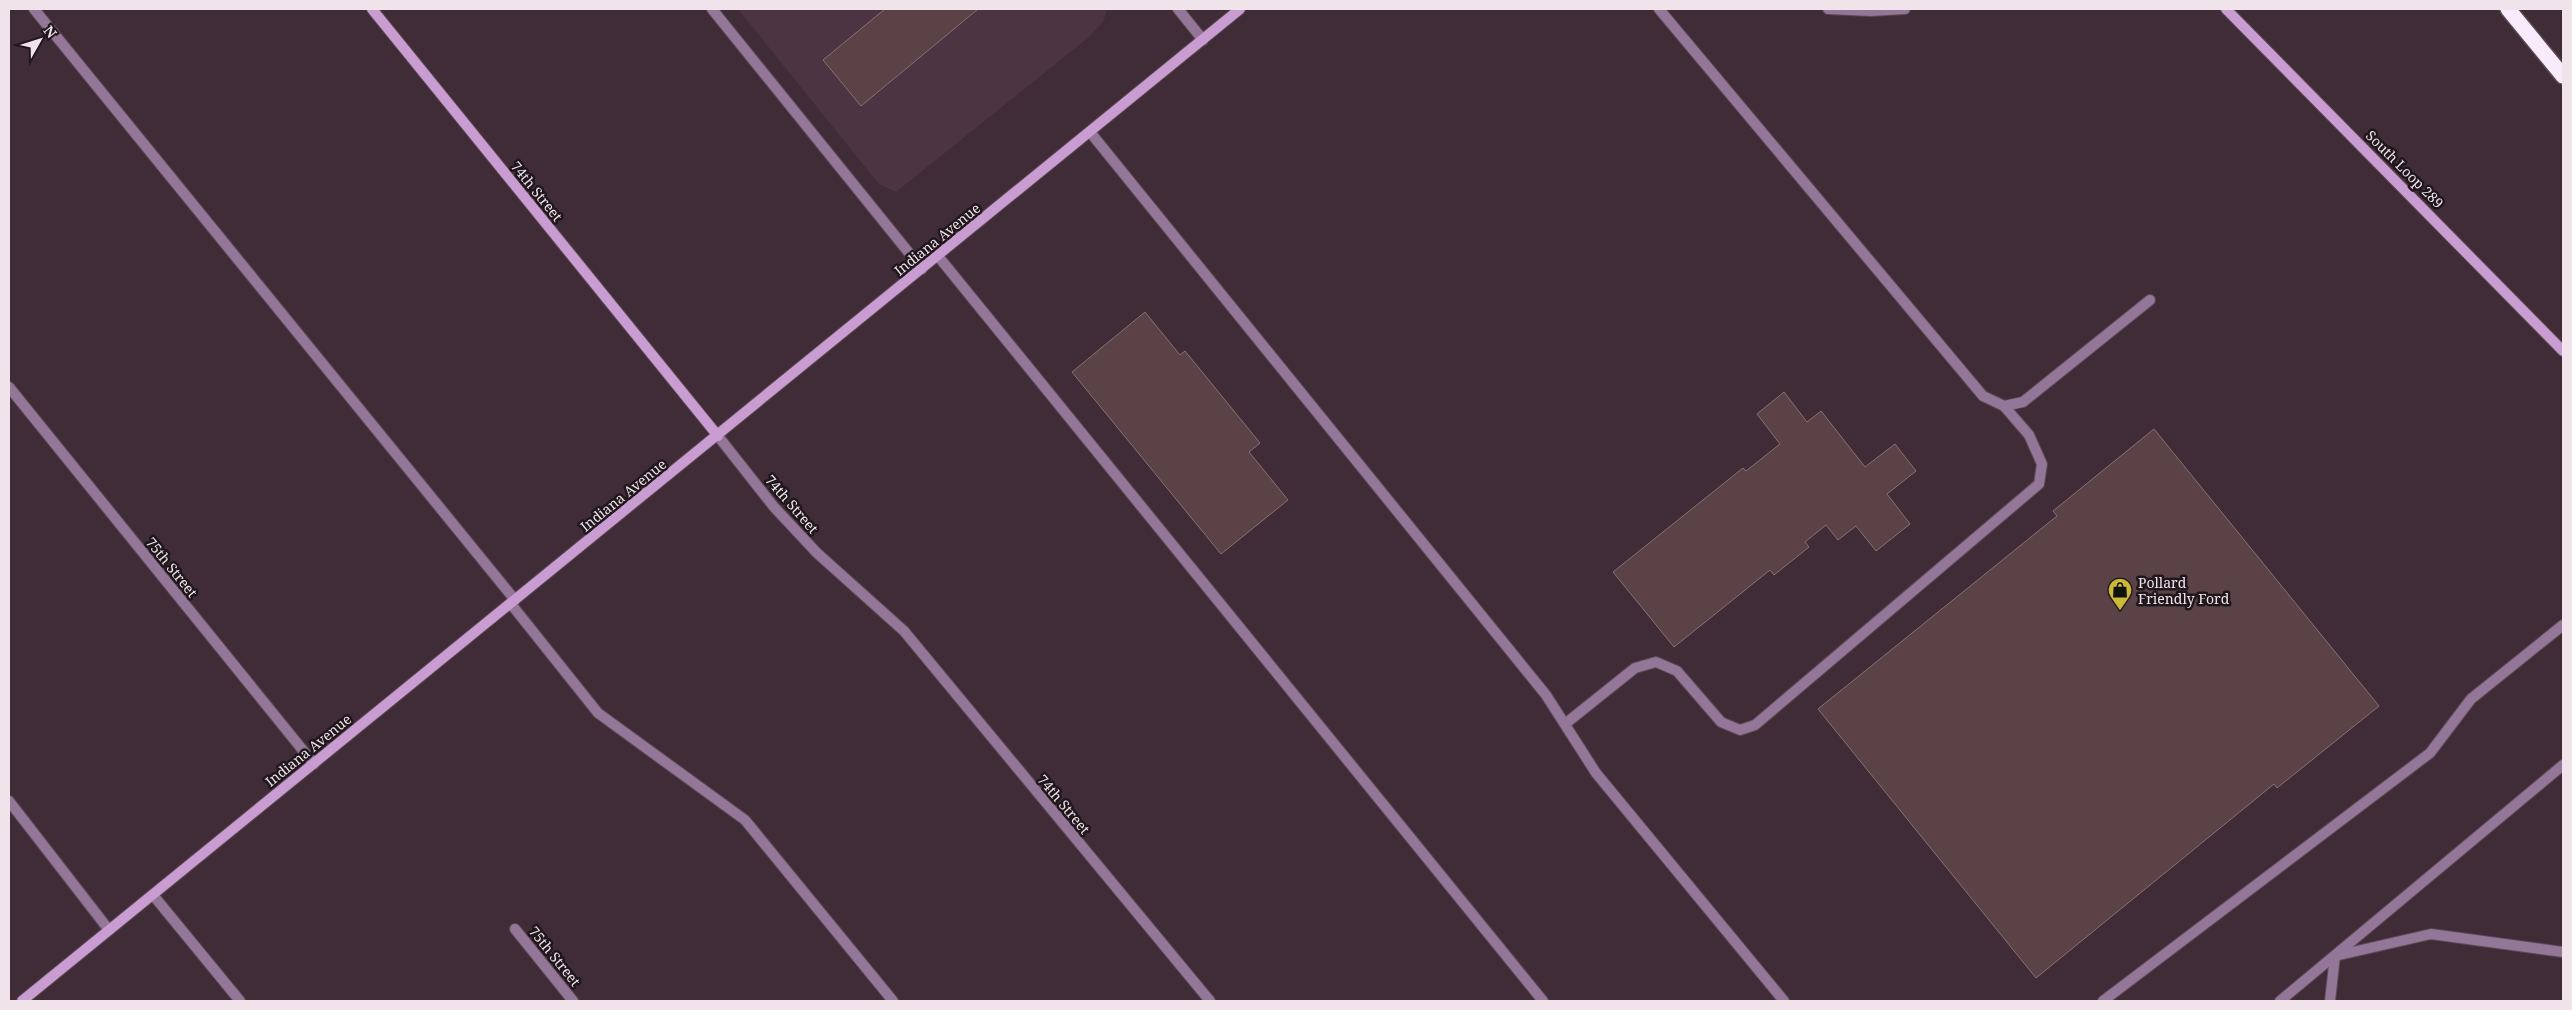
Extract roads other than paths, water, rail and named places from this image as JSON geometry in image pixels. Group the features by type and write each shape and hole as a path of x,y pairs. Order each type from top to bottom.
{"highway":[{"path":"2508,9 2563,76"}],"main road":[{"name":"74th Street","path":"372,9 718,436"},
{"name":"Indiana Avenue","path":"22,1001 1240,9"},
{"name":"South Loop 289","path":"2226,9 2563,350"}],"street":[{"path":"34,9 513,602 598,713 745,820 892,1001"},
{"path":"712,9 922,269"},
{"path":"1178,9 1203,40"},
{"path":"1565,724 1636,668 1656,662 1677,671 1721,722 1740,730 1755,725 2039,484 2042,464 2029,435 2004,406 1983,396 1659,9"},
{"path":"1828,9 1871,11 1905,9"},
{"path":"1090,132 1546,695 1596,773 1784,1001"},
{"path":"938,256 1543,1001"},
{"path":"2004,406 2023,402 2150,300"},
{"name":"75th Street","path":"9,387 314,764"},
{"name":"74th Street","path":"718,436 774,507 817,553 904,631 1210,1001"},
{"path":"2103,1001 2430,753 2471,699 2563,624"},
{"path":"2280,1001 2563,765"},
{"path":"9,801 109,930"},
{"path":"153,895 240,1001"},
{"name":"75th Street","path":"514,929 573,1001"},
{"path":"2335,956 2431,934 2563,952"},
{"path":"2330,1001 2335,956"}],"place":[{"name":"Pollard Friendly Ford","path":"2120,611"}]}
